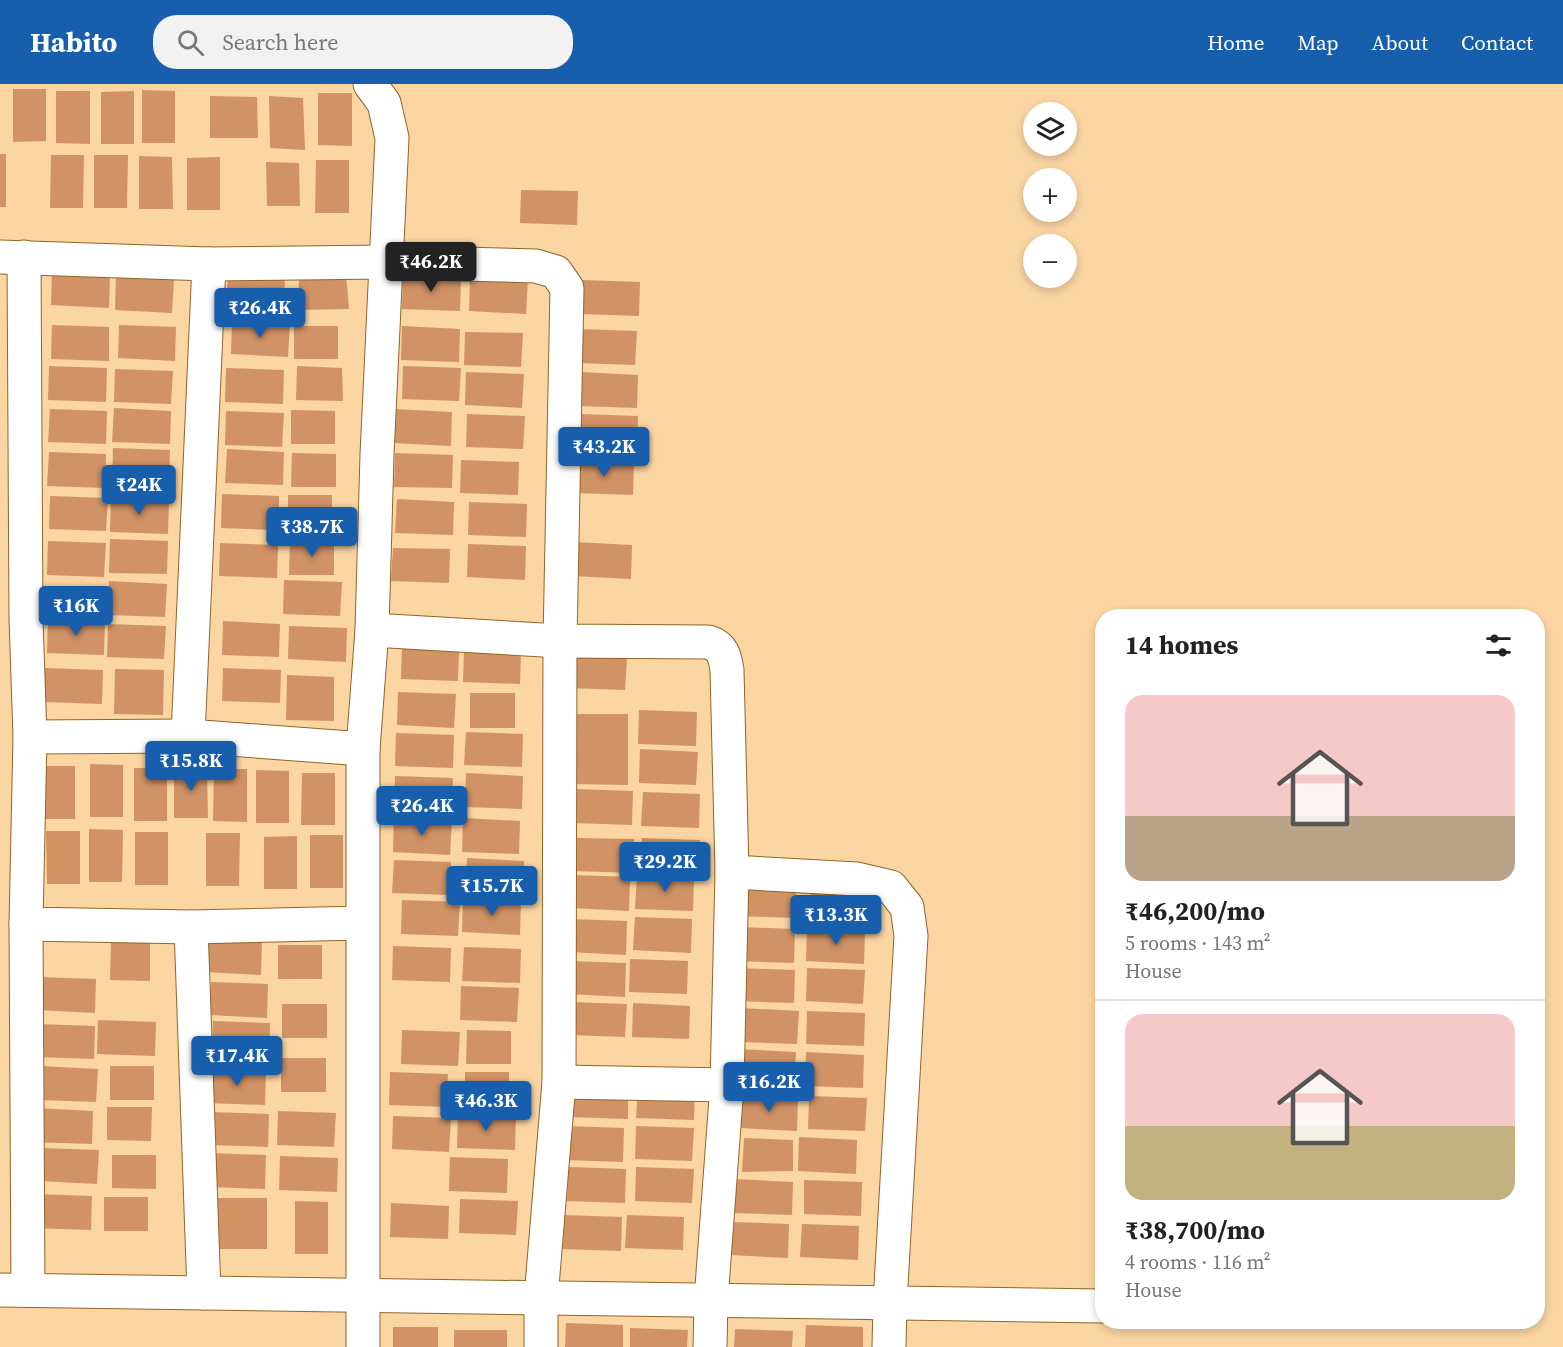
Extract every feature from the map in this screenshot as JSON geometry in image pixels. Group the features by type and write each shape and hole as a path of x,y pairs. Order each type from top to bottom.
{"street":[{"path":"363,1347 363,749 372,630 376,455 392,138 384,103 370,84"},
{"path":"541,1347 541,1298 559,1082 560,641 567,288 556,272 536,266 386,262 209,264 12,257 13,618 30,737 26,924 13,1051 14,1290 541,1298 711,1300 1095,1306"},
{"path":"188,736 209,264"},
{"path":"372,630 560,641 708,642 717,644 725,656 732,872 727,1085 711,1300 710,1347"},
{"path":"30,737 188,736 363,749"},
{"path":"732,872 857,879 891,886 907,907 911,936 889,1347"},
{"path":"26,924 191,927 362,923"},
{"path":"191,927 204,1293"},
{"path":"559,1082 727,1085"}],"building":[{"path":"13,89 46,89 46,141 13,142"},
{"path":"142,90 175,91 175,143 142,143"},
{"path":"56,91 90,91 90,144 56,143"},
{"path":"134,91 134,144 101,144 101,92"},
{"path":"318,93 352,93 352,146 318,145"},
{"path":"210,96 257,97 258,138 210,138"},
{"path":"269,96 303,98 305,150 270,148"},
{"path":"0,154 6,154 6,207 0,207"},
{"path":"51,155 84,155 83,208 50,208"},
{"path":"94,155 128,155 127,208 94,208"},
{"path":"139,156 172,157 173,209 139,209"},
{"path":"220,157 220,210 187,210 187,158"},
{"path":"316,160 349,160 349,213 315,213"},
{"path":"266,162 299,163 300,206 267,206"},
{"path":"521,190 578,191 577,225 520,223"},
{"path":"52,272 110,274 109,308 51,305"},
{"path":"228,274 285,276 284,309 226,307"},
{"path":"346,274 349,309 298,310 299,277"},
{"path":"403,275 461,278 460,311 402,309"},
{"path":"116,277 174,279 172,313 115,310"},
{"path":"470,278 528,280 526,314 469,311"},
{"path":"583,280 640,282 639,316 581,314"},
{"path":"232,321 290,323 288,357 231,354"},
{"path":"52,325 109,327 109,361 51,359"},
{"path":"119,325 176,327 175,361 118,358"},
{"path":"294,326 338,326 338,359 294,359"},
{"path":"402,326 460,329 459,362 401,360"},
{"path":"579,329 637,331 635,365 578,363"},
{"path":"465,332 523,333 521,367 464,365"},
{"path":"49,366 107,368 106,402 48,400"},
{"path":"297,366 342,368 343,401 296,400"},
{"path":"403,366 461,368 459,401 402,399"},
{"path":"226,368 284,370 283,404 225,402"},
{"path":"115,369 173,371 171,404 114,402"},
{"path":"466,372 524,374 522,408 465,405"},
{"path":"581,372 638,375 637,408 579,406"},
{"path":"114,408 171,411 170,444 112,442"},
{"path":"50,409 107,411 106,444 48,442"},
{"path":"394,409 452,412 451,446 393,443"},
{"path":"291,410 335,411 335,444 291,444"},
{"path":"226,411 284,413 282,447 225,445"},
{"path":"467,414 525,416 523,449 466,447"},
{"path":"580,414 638,416 637,450 579,448"},
{"path":"113,448 170,450 169,484 112,481"},
{"path":"227,449 284,452 283,485 225,483"},
{"path":"49,452 106,454 105,488 47,486"},
{"path":"292,453 336,454 336,487 291,487"},
{"path":"395,453 453,455 452,488 394,487"},
{"path":"461,460 519,462 518,495 460,493"},
{"path":"576,460 634,462 633,495 575,493"},
{"path":"222,494 279,496 279,530 221,528"},
{"path":"288,495 332,495 332,528 288,528"},
{"path":"50,496 108,498 106,531 49,529"},
{"path":"111,498 169,501 168,534 110,532"},
{"path":"397,499 454,502 453,535 395,533"},
{"path":"469,502 527,504 526,537 468,535"},
{"path":"110,539 168,541 167,574 109,573"},
{"path":"48,541 106,543 104,577 47,575"},
{"path":"290,541 334,541 334,575 289,575"},
{"path":"574,542 632,545 631,579 573,576"},
{"path":"220,543 278,545 277,578 219,576"},
{"path":"468,544 526,546 525,580 467,577"},
{"path":"393,548 450,549 449,583 391,581"},
{"path":"284,580 342,582 340,616 283,614"},
{"path":"109,581 167,584 165,617 108,615"},
{"path":"48,619 105,621 104,655 47,653"},
{"path":"223,621 280,624 279,657 222,655"},
{"path":"108,624 166,626 164,659 107,657"},
{"path":"289,626 347,628 346,662 288,659"},
{"path":"402,646 459,648 458,681 401,679"},
{"path":"464,649 521,651 520,684 463,682"},
{"path":"569,654 627,657 625,690 568,688"},
{"path":"45,668 103,670 102,704 44,702"},
{"path":"223,668 281,670 280,703 222,701"},
{"path":"115,669 164,670 163,715 114,714"},
{"path":"287,675 334,677 334,721 286,720"},
{"path":"398,692 456,694 454,728 397,725"},
{"path":"470,693 515,693 515,728 470,728"},
{"path":"639,710 697,712 696,746 638,744"},
{"path":"572,714 628,714 628,785 571,784"},
{"path":"466,732 523,734 522,767 464,765"},
{"path":"396,733 454,735 453,768 395,766"},
{"path":"640,749 698,752 696,785 639,783"},
{"path":"90,764 123,765 123,817 90,817"},
{"path":"174,765 207,765 208,818 174,818"},
{"path":"42,766 75,766 75,819 42,819"},
{"path":"134,768 167,768 167,821 134,821"},
{"path":"214,769 247,769 247,822 213,821"},
{"path":"256,770 289,771 289,823 256,823"},
{"path":"302,773 335,773 335,825 301,825"},
{"path":"466,773 523,776 522,809 465,807"},
{"path":"395,776 453,778 452,812 394,809"},
{"path":"575,789 633,791 632,825 574,823"},
{"path":"643,792 700,794 699,828 641,826"},
{"path":"463,818 520,821 519,854 462,852"},
{"path":"394,819 452,821 450,855 393,852"},
{"path":"89,829 123,830 122,882 89,882"},
{"path":"46,831 80,831 80,884 47,884"},
{"path":"135,832 168,832 168,885 135,885"},
{"path":"206,833 240,833 239,886 206,886"},
{"path":"310,835 343,835 343,888 310,888"},
{"path":"297,836 297,889 264,889 264,837"},
{"path":"577,838 634,839 633,873 575,871"},
{"path":"642,838 700,840 698,874 641,872"},
{"path":"467,858 524,861 523,894 465,892"},
{"path":"394,860 451,862 450,895 392,893"},
{"path":"573,875 630,877 629,911 571,908"},
{"path":"637,875 694,878 693,911 635,909"},
{"path":"738,882 796,885 795,918 737,916"},
{"path":"811,885 868,888 868,921 810,919"},
{"path":"463,899 521,901 520,935 462,932"},
{"path":"402,900 460,902 458,936 401,934"},
{"path":"635,917 692,919 691,953 633,950"},
{"path":"570,919 627,921 626,955 568,952"},
{"path":"737,927 795,929 794,963 736,961"},
{"path":"807,928 865,930 864,964 806,961"},
{"path":"204,939 262,941 261,975 204,972"},
{"path":"111,941 150,942 150,981 110,980"},
{"path":"278,945 322,945 322,979 278,979"},
{"path":"393,946 451,948 450,982 392,980"},
{"path":"464,947 521,949 520,983 462,981"},
{"path":"630,959 688,961 687,994 629,992"},
{"path":"569,961 626,963 625,997 568,994"},
{"path":"738,968 795,970 794,1003 736,1001"},
{"path":"807,968 865,970 863,1004 806,1001"},
{"path":"39,977 96,979 95,1013 38,1010"},
{"path":"211,982 268,984 267,1018 210,1015"},
{"path":"461,986 519,988 517,1022 460,1020"},
{"path":"569,1002 627,1004 625,1037 568,1035"},
{"path":"633,1003 690,1006 689,1039 632,1037"},
{"path":"282,1004 327,1004 327,1038 282,1038"},
{"path":"741,1008 799,1011 797,1044 740,1042"},
{"path":"807,1011 865,1013 864,1046 806,1044"},
{"path":"98,1020 156,1022 155,1056 97,1054"},
{"path":"213,1021 270,1023 269,1057 212,1054"},
{"path":"37,1024 95,1026 94,1059 36,1057"},
{"path":"402,1030 460,1032 458,1066 401,1064"},
{"path":"467,1030 511,1031 511,1064 466,1064"},
{"path":"738,1049 796,1052 794,1085 737,1083"},
{"path":"806,1052 864,1055 863,1088 805,1086"},
{"path":"281,1058 326,1058 326,1092 281,1092"},
{"path":"40,1066 98,1069 96,1102 39,1100"},
{"path":"110,1066 154,1066 154,1100 110,1100"},
{"path":"209,1069 266,1071 265,1105 207,1103"},
{"path":"390,1072 448,1074 446,1107 389,1105"},
{"path":"465,1072 509,1072 509,1106 465,1106"},
{"path":"571,1083 628,1086 628,1119 570,1117"},
{"path":"638,1087 695,1088 694,1120 636,1118"},
{"path":"740,1095 798,1097 797,1131 739,1128"},
{"path":"809,1096 867,1098 865,1131 808,1129"},
{"path":"107,1107 152,1107 151,1141 107,1140"},
{"path":"36,1108 93,1111 92,1144 34,1142"},
{"path":"278,1111 336,1113 334,1147 277,1145"},
{"path":"211,1112 269,1114 268,1147 210,1145"},
{"path":"458,1114 516,1116 515,1150 457,1148"},
{"path":"393,1116 451,1118 449,1152 392,1149"},
{"path":"566,1126 624,1128 623,1162 565,1160"},
{"path":"636,1126 694,1128 692,1161 635,1159"},
{"path":"799,1137 857,1140 856,1174 798,1171"},
{"path":"744,1138 793,1140 793,1171 742,1172"},
{"path":"41,1148 99,1150 97,1184 40,1181"},
{"path":"209,1153 266,1155 265,1189 208,1187"},
{"path":"112,1155 156,1155 156,1189 112,1188"},
{"path":"280,1156 338,1158 337,1192 279,1190"},
{"path":"450,1157 508,1159 507,1193 449,1191"},
{"path":"569,1167 626,1169 625,1203 567,1201"},
{"path":"636,1167 694,1169 692,1203 635,1201"},
{"path":"735,1179 793,1182 792,1215 734,1213"},
{"path":"804,1180 862,1182 861,1216 804,1214"},
{"path":"35,1194 92,1196 91,1230 33,1228"},
{"path":"104,1197 148,1197 148,1231 104,1231"},
{"path":"216,1198 267,1198 267,1249 216,1249"},
{"path":"460,1199 518,1201 516,1235 459,1233"},
{"path":"295,1201 328,1202 328,1254 295,1254"},
{"path":"391,1203 449,1206 448,1239 390,1237"},
{"path":"564,1215 622,1217 621,1251 563,1249"},
{"path":"627,1215 684,1217 683,1250 625,1248"},
{"path":"732,1222 789,1224 788,1258 730,1255"},
{"path":"802,1224 859,1226 858,1260 800,1257"},
{"path":"566,1323 623,1325 623,1347 565,1347"},
{"path":"806,1325 863,1327 863,1347 805,1347"},
{"path":"393,1327 438,1327 438,1347 393,1347"},
{"path":"630,1328 688,1330 687,1347 630,1347"},
{"path":"735,1329 793,1331 792,1347 734,1347"},
{"path":"454,1330 507,1330 507,1347 454,1347"}]}
